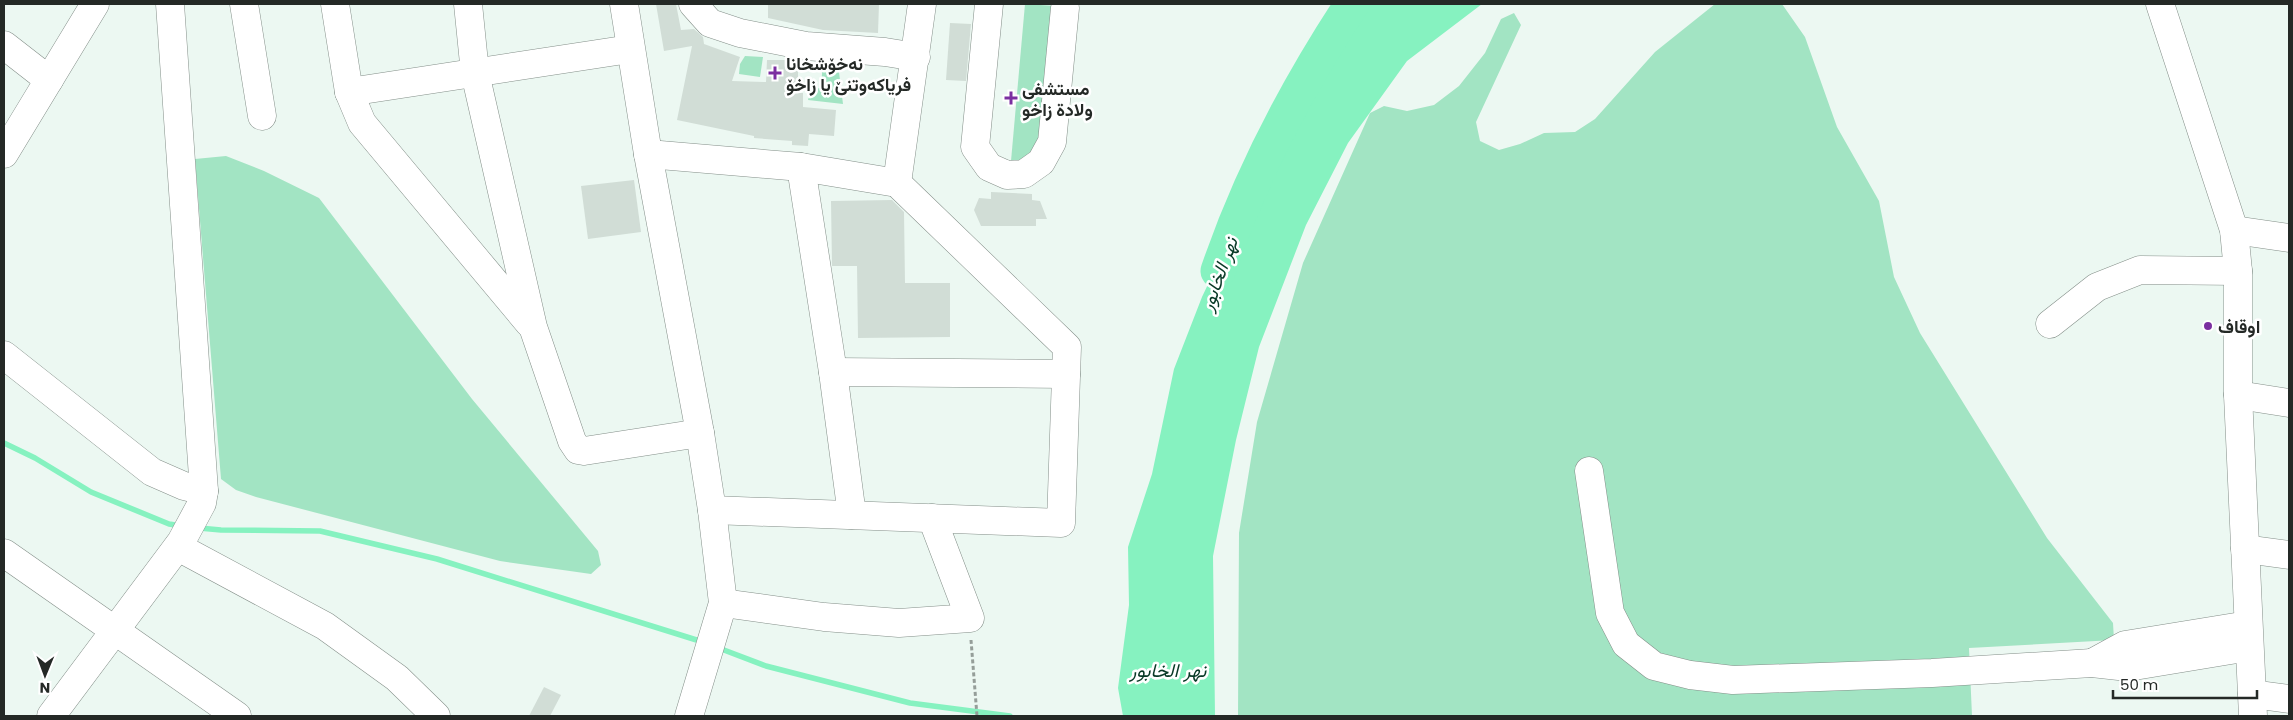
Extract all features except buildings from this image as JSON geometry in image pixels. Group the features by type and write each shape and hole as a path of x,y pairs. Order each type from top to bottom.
{"street":[{"path":"4,154 95,4"},
{"path":"51,716 180,544 203,497 170,4"},
{"path":"244,4 262,116"},
{"path":"335,4 349,92 362,123 533,327"},
{"path":"468,4 475,73 533,327 572,441 578,450 584,451 700,433"},
{"path":"624,4 648,154 700,433 712,510 723,602 691,711"},
{"path":"693,4 710,23 740,33 806,46 886,52 916,57"},
{"path":"897,184 922,4"},
{"path":"989,4 975,147 988,167 1007,175 1024,174 1041,162 1052,142 1065,8"},
{"path":"2160,4 2234,230 2238,271 2238,395 2252,705 2289,700"},
{"path":"4,45 49,80"},
{"path":"349,92 630,48"},
{"path":"648,154 801,167 897,184 1067,347 1061,523 712,510"},
{"path":"801,167 833,372 852,515"},
{"path":"2234,230 2289,238"},
{"path":"2050,324 2097,287 2140,270 2238,271"},
{"path":"4,355 152,472 184,486 203,497"},
{"path":"833,372 1066,374"},
{"path":"2238,395 2289,402"},
{"path":"1589,471 1610,613 1626,644 1654,666 1690,675 1733,680 1932,673 2092,663 2125,645 2248,636"},
{"path":"723,602 824,617 899,623 970,618 932,518"},
{"path":"180,544 325,626 397,678 436,716"},
{"path":"2244,550 2289,555"},
{"path":"4,553 237,716"}],"path":[{"path":"972,656 977,716"}],"shaded area":[{"path":"1025,4 1056,6 1040,150 1015,163 1011,161"},
{"path":"1715,4 1782,4 1805,37 1837,127 1879,201 1894,277 1920,333 2047,538 2113,623 2114,640 1969,648 1972,716 1238,716 1239,533 1257,422 1303,263 1370,113 1384,106 1407,111 1434,105 1459,86 1485,53 1501,19 1514,13 1521,25 1476,122 1480,141 1499,150 1520,144 1544,133 1575,132 1595,119 1655,52"},
{"path":"745,56 763,57 760,77 739,74 740,64"},
{"path":"823,61 838,64 843,104 808,100 810,93 821,87"},
{"path":"226,156 264,171 319,198 472,399 598,551 601,565 591,574 500,561 256,497 236,490 221,479 195,159"}],"water":[{"name":"نهر الخابور","path":"1360,4 1482,4 1407,61 1348,143 1306,225 1259,347 1236,440 1213,556 1215,716 1123,716 1118,688 1129,605 1128,547 1152,474 1174,369 1202,297 1260,175 1322,75"}],"waterway":[{"name":"نهر الخابور","path":"1218,271 1245,201 1277,133 1313,67 1352,4"},
{"path":"4,443 35,458 91,492 169,524 182,526"},
{"path":"199,528 320,531 437,559 703,642"},
{"path":"716,647 766,666 910,703 1010,716"}],"place":[{"name":"نه‌خۆشخانا فرياكه‌وتنێ يا زاخۆ","path":"775,73"},
{"name":"مستشفى ولادة زاخو","path":"1011,98"},
{"name":"اوقاف","path":"2208,326"}]}
